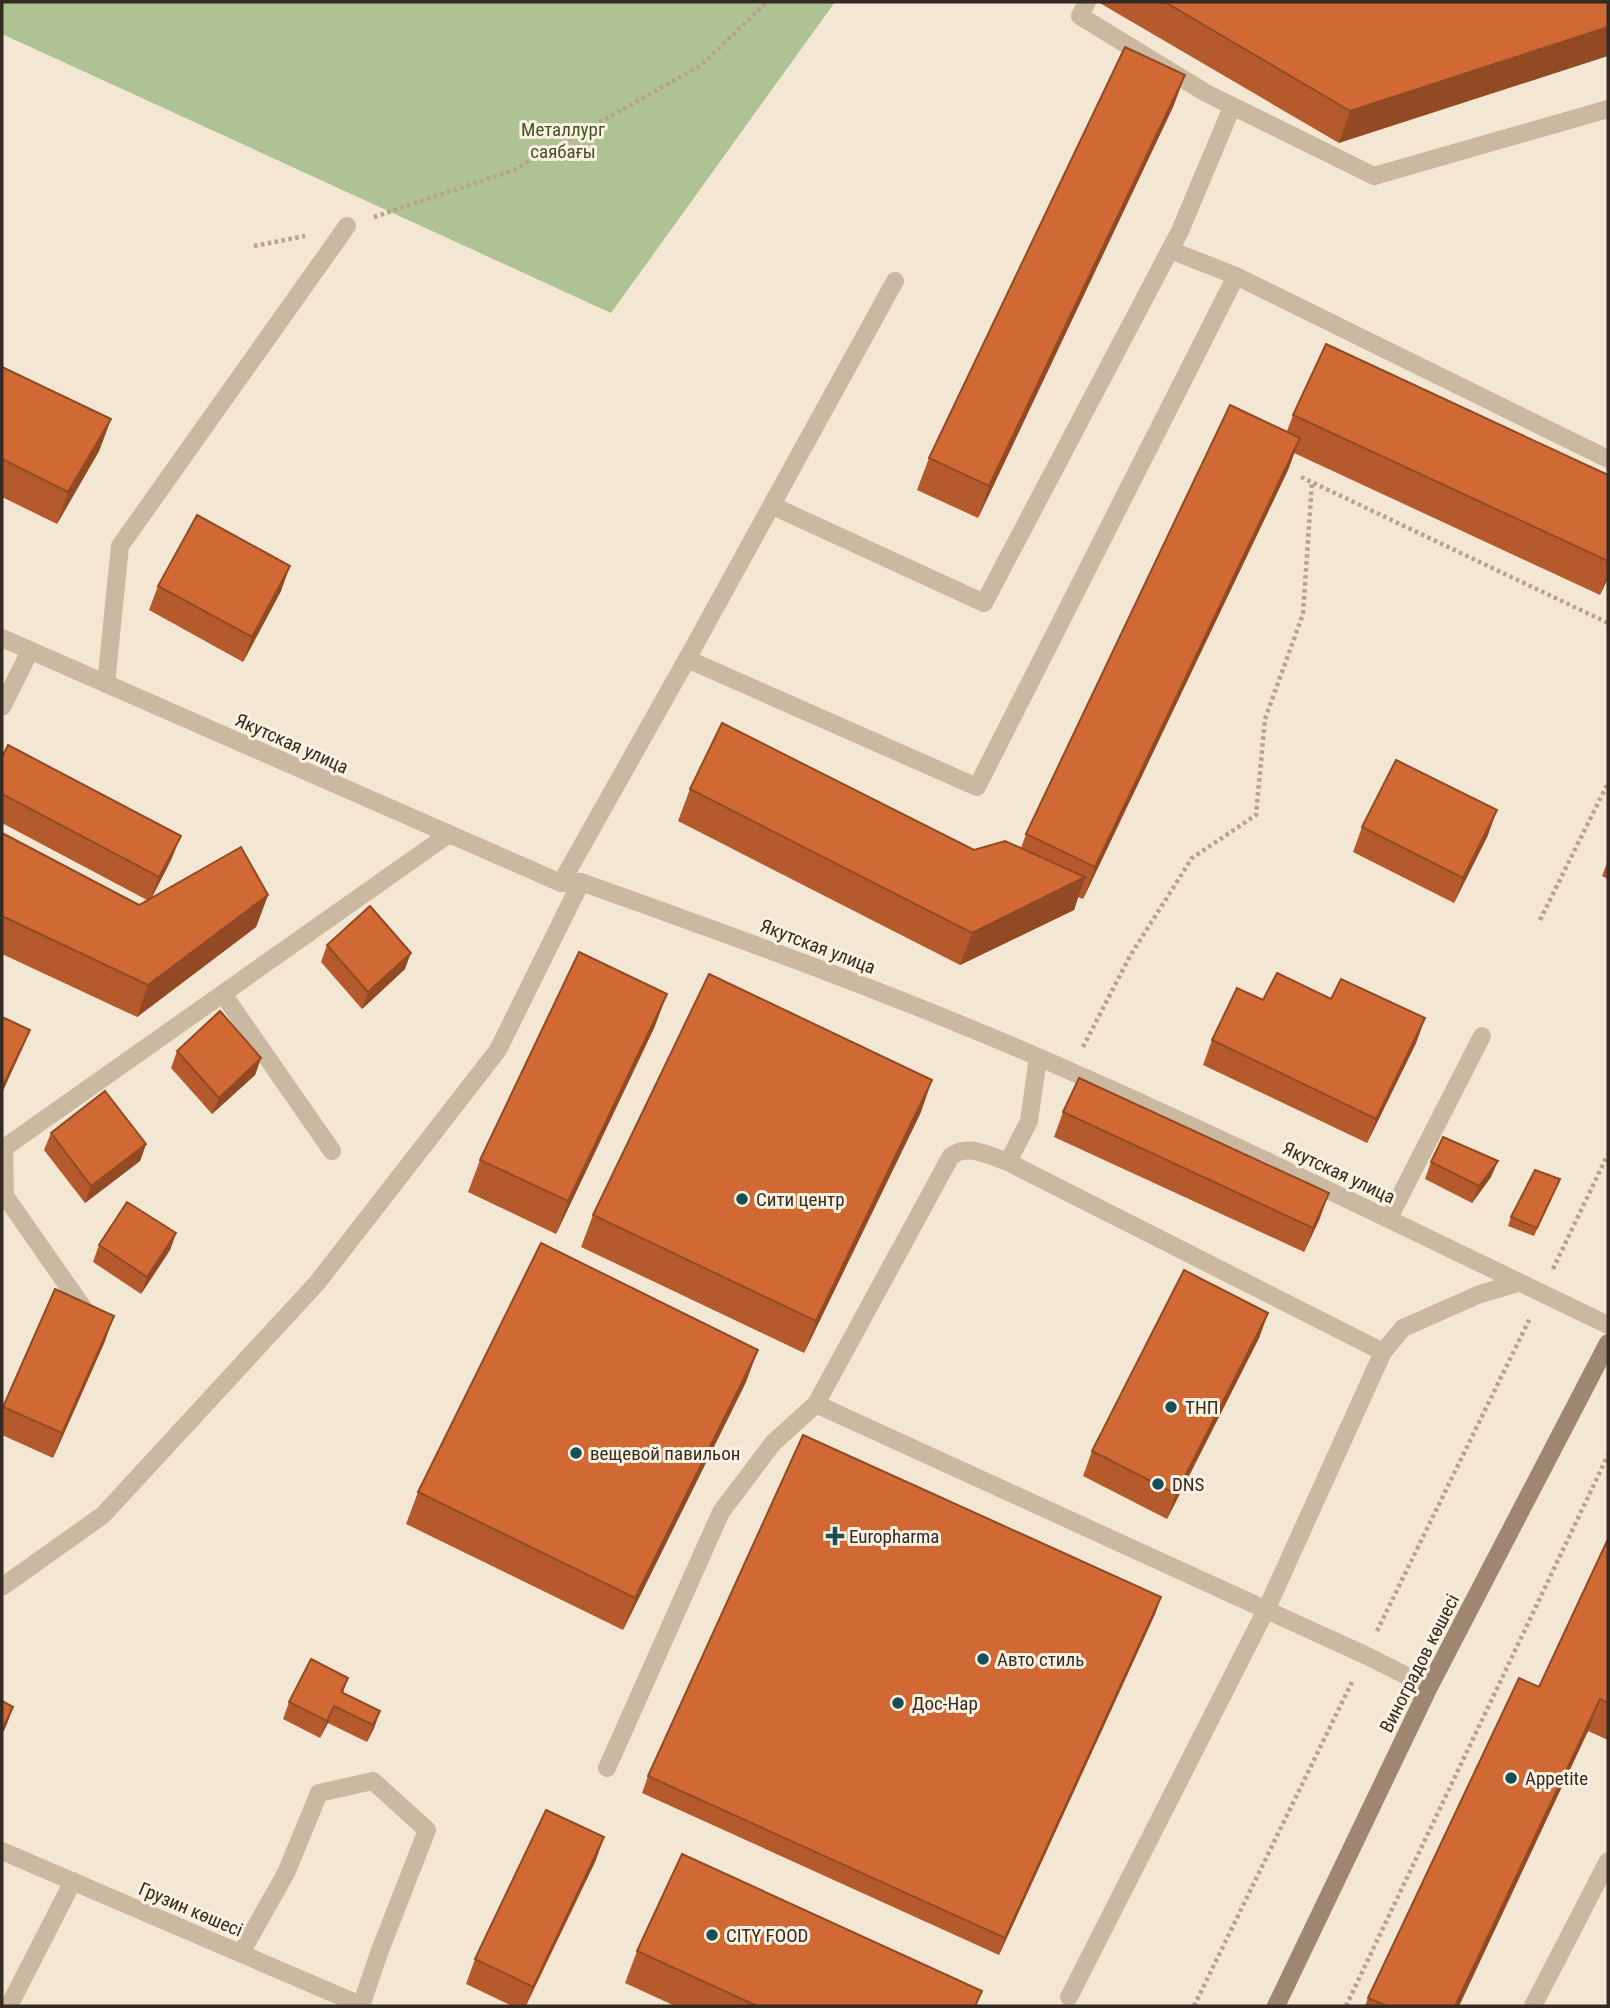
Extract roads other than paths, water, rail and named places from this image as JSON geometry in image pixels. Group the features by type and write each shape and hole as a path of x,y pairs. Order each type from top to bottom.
{"main road":[{"name":"Виноградов көшесі","path":"1276,2006 1429,1687 1608,1343"}],"street":[{"path":"1087,2 1080,16 1232,107 1374,176 1608,109"},
{"path":"773,506 984,603 1170,250 1232,107"},
{"path":"106,684 120,546 347,226"},
{"path":"1170,250 1236,276 1608,459"},
{"path":"687,659 977,788 1236,276"},
{"path":"561,883 773,506 895,281"},
{"name":"Якутская улица","path":"2,638 561,883 581,881 802,961 1038,1058 1389,1218 1608,1325"},
{"path":"2,707 30,651"},
{"path":"84,1309 5,1196 4,1148 449,834"},
{"path":"2,1587 103,1515 317,1283 498,1050 581,881"},
{"path":"223,993 332,1151"},
{"path":"1389,1218 1482,1036"},
{"path":"1008,1162 1029,1121 1038,1058"},
{"path":"607,1768 720,1512 773,1443 816,1405 951,1156 959,1150 970,1149 1008,1162 1383,1352"},
{"path":"1069,1997 1266,1610 1383,1352 1403,1328 1480,1294 1518,1283"},
{"path":"816,1405 1365,1655 1429,1687"},
{"path":"241,1953 286,1872 319,1793 373,1781 427,1830 379,1952 362,2006"},
{"name":"Грузин көшесі","path":"2,1851 362,2006"},
{"path":"1533,2006 1608,1861"},
{"path":"9,2006 73,1881"}],"place":[{"name":"Сити центр","path":"742,1199"},
{"name":"ТНП","path":"1171,1407"},
{"name":"вещевой павильон","path":"576,1453"},
{"name":"DNS","path":"1158,1484"},
{"name":"Europharma","path":"835,1536"},
{"name":"Авто стиль","path":"983,1659"},
{"name":"Дос-Нар","path":"898,1703"},
{"name":"Appetite","path":"1511,1778"},
{"name":"CITY FOOD","path":"712,1935"}],"park label":[{"name":"Металлург саябағы","path":"563,140"}]}
